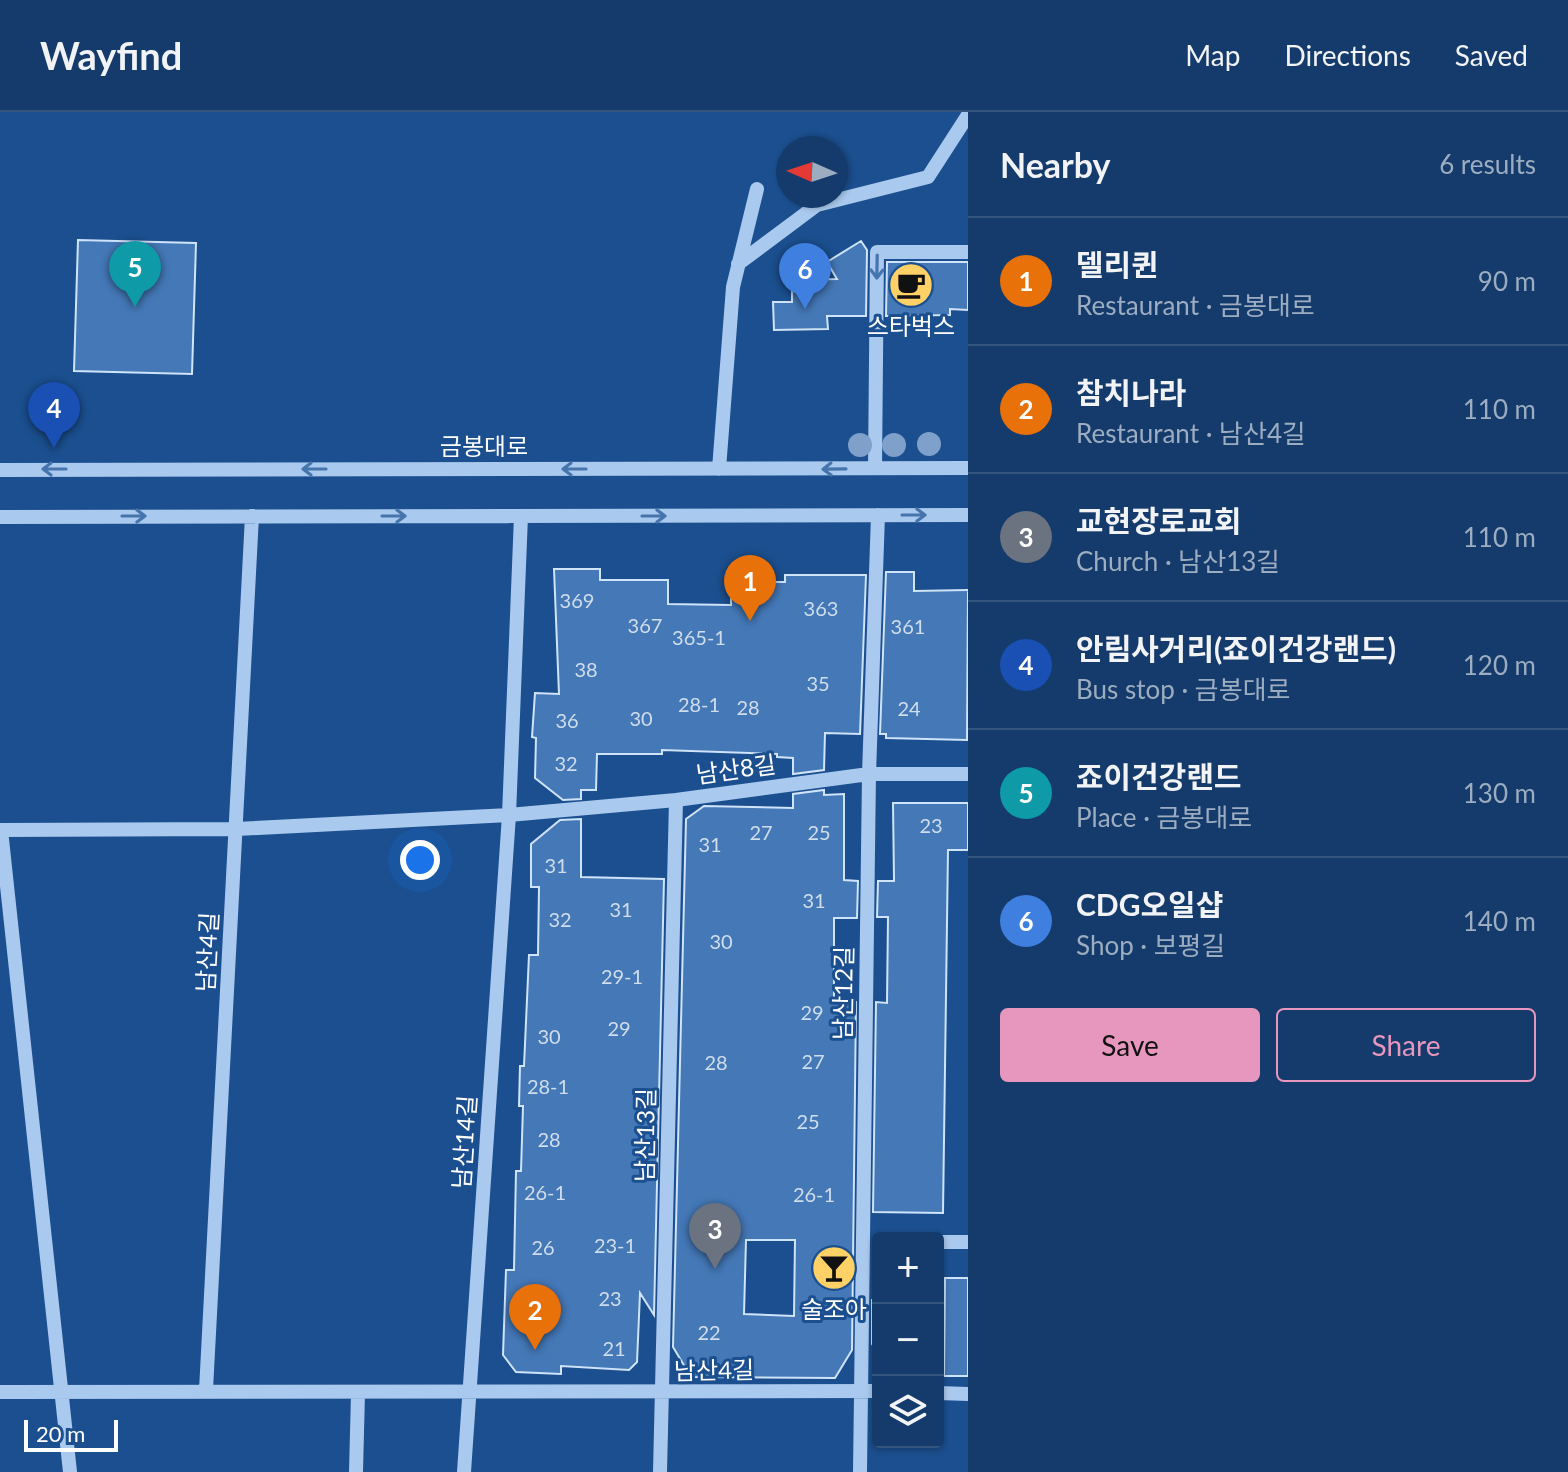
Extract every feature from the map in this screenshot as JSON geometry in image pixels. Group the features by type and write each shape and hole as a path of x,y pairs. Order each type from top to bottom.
{"street":[{"path":"738,264 817,205 928,177 968,115"},
{"path":"719,469 733,287 757,189"},
{"path":"875,468 877,252 968,252"},
{"name":"금봉대로","path":"0,470 968,468"},
{"name":"남산12길","path":"860,1472 870,1242 869,774 878,515"},
{"path":"0,517 968,515"},
{"name":"남산4길","path":"206,1390 252,516"},
{"name":"남산14길","path":"464,1472 509,815 521,516"},
{"name":"남산8길","path":"509,815 676,800 869,774 968,774"},
{"name":"남산13길","path":"660,1472 676,800"},
{"path":"70,1472 1,830 237,829 509,815"},
{"path":"944,1242 968,1242"},
{"name":"남산4길","path":"0,1392 206,1390 662,1394 872,1391"},
{"path":"356,1472 358,1393"},
{"path":"944,1393 968,1394"}],"building":[{"path":"78,240 196,243 192,374 74,371"},
{"path":"861,241 867,250 866,316 827,316 828,329 774,330 773,302 792,302 792,280 837,279 827,262"},
{"path":"887,262 968,262 968,310 950,309 950,315 886,316"},
{"path":"554,569 600,569 600,580 668,580 668,604 731,605 731,582 785,582 785,575 866,575 860,734 825,733 824,770 793,774 793,758 777,757 777,754 662,750 662,754 597,754 596,790 581,790 581,799 563,800 535,778 536,738 532,737 535,693 559,694"},
{"path":"886,572 914,572 914,591 968,590 967,740 886,738 886,734 880,734"},
{"path":"824,790 824,795 844,794 844,880 858,881 857,918 834,918 834,1001 856,1002 852,1350 835,1378 691,1377 673,1347 686,819 704,806 793,808 793,794","holes":["746,1240 795,1240 794,1316 744,1314"]},
{"path":"893,803 968,803 968,850 948,850 943,1213 873,1212 876,1002 887,1003 888,917 877,917 878,881 894,881"},
{"path":"581,819 581,877 664,879 654,1315 640,1293 637,1362 629,1370 561,1366 561,1374 516,1372 503,1355 506,1270 514,1270 516,1171 521,1171 523,1106 519,1106 520,1066 524,1066 529,955 538,955 539,887 531,887 531,844 560,820"},
{"path":"945,1278 968,1278 968,1376 944,1376"}],"place":[{"name":"스타벅스","path":"911,285"},
{"name":"죠이건강랜드","path":"135,307"},
{"name":"CDG오일샵","path":"805,309"},
{"name":"안림사거리(죠이건강랜드)","path":"54,448"},
{"name":"델리퀸","path":"750,621"},
{"name":"술조아","path":"834,1268"},
{"name":"교현장로교회","path":"715,1269"},
{"name":"참치나라","path":"535,1350"}]}
